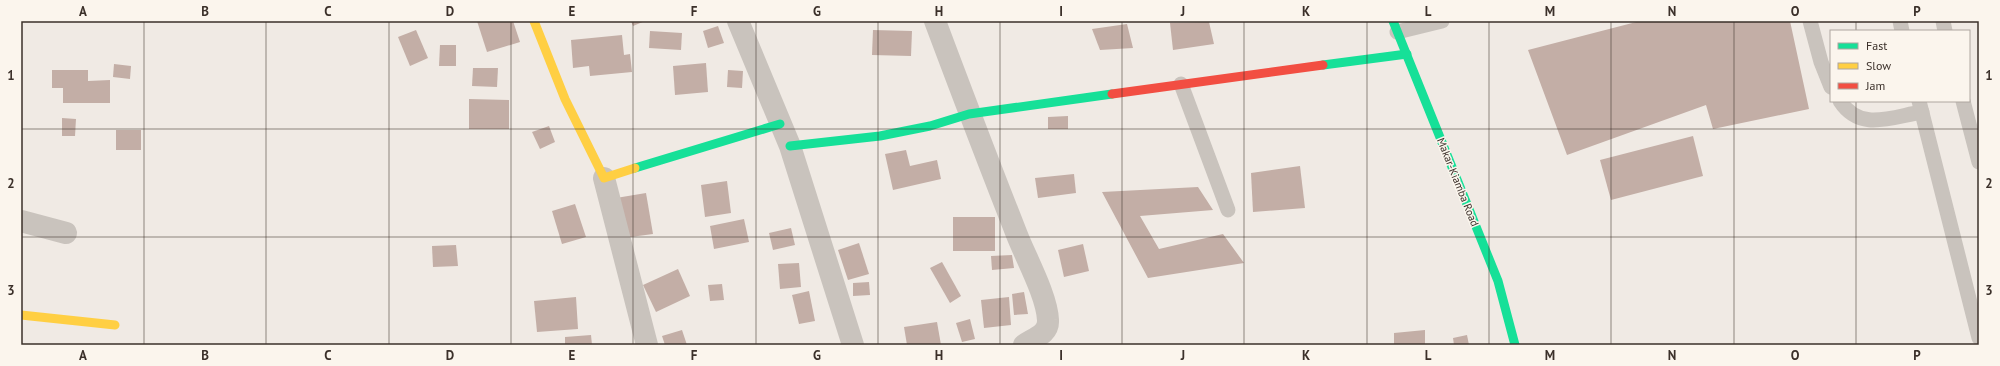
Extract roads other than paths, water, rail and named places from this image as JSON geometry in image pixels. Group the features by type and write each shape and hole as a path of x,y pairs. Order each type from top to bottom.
{"street":[{"path":"534,21 566,99 604,178 646,345"},
{"path":"738,21 790,146 853,345"},
{"path":"935,21 969,114 1037,284 1047,314 1048,321 1045,332 1024,345"},
{"name":"Makar-Kiamba Road","path":"1395,27 1498,281 1515,345"},
{"path":"790,146 880,136 930,126 969,114 1407,54"},
{"path":"604,178 780,124"},
{"path":"21,221 66,233"},
{"path":"21,315 115,325"}],"lane":[{"path":"1395,27 1442,21"},
{"path":"1810,21 1821,62 1830,84"},
{"path":"1181,84 1228,210"},
{"path":"1841,102 1847,111 1858,118 1872,121 1921,106 1979,338"},
{"path":"1963,102 1979,162"}]}
